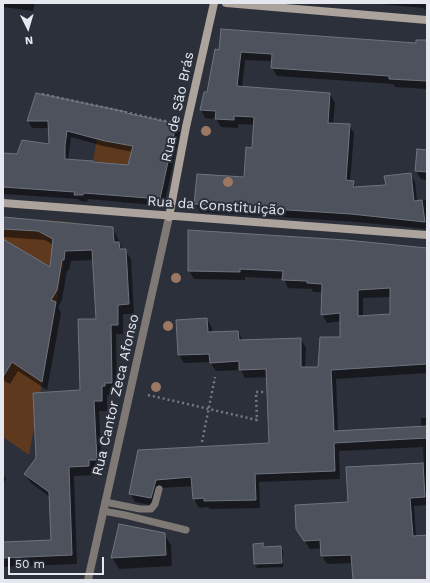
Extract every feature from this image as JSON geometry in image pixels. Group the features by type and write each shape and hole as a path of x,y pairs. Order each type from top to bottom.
{"main road":[{"name":"Rua de São Brás","path":"169,216 186,126 214,3"},
{"path":"226,3 427,20"},
{"name":"Rua da Constituição","path":"3,203 427,235"}],"street":[{"name":"Rua Cantor Zeca Afonso","path":"88,580 169,216"}],"lane":[{"path":"105,502 140,509 151,509 155,504 159,489"},
{"path":"103,511 186,530"}],"path":[{"path":"42,94 186,126"},
{"path":"202,442 215,377"},
{"path":"148,395 257,420 256,392 265,392"}],"shaded area":[{"path":"97,138 134,145 127,170 112,164 93,161"},
{"path":"3,217 71,222 29,455 3,437"}],"building":[{"path":"221,29 416,43 416,40 427,40 427,81 389,79 389,76 271,68 272,54 241,52 237,86 330,93 328,123 350,124 346,180 354,181 353,187 386,185 384,176 411,173 414,201 422,200 425,222 351,214 194,204 197,174 244,177 246,147 252,148 254,117 234,116 234,120 215,119 216,111 200,110 204,92 207,92 215,49 219,50"},
{"path":"36,93 176,124 160,199 84,193 83,195 74,195 75,192 3,187 3,153 17,154 22,140 49,144 48,121 27,121","holes":["67,131 105,141 133,146 128,165 65,159"]},
{"path":"417,149 427,150 427,172 415,171"},
{"path":"3,217 113,227 114,242 119,242 120,249 126,249 129,304 118,305 118,325 111,325 112,383 105,383 105,386 102,386 102,401 94,401 97,460 89,460 89,466 69,467 72,555 3,558 3,542 51,540 49,492 24,474 36,458 33,393 80,390 78,319 96,319 92,250 65,251 57,290 51,300 56,302 42,382 12,362 3,377 3,239 50,267 53,239 38,231 3,229"},
{"path":"188,230 346,240 427,248 427,364 331,370 334,431 427,426 427,438 334,443 335,471 255,474 256,500 204,501 204,498 193,499 191,477 156,480 151,498 129,494 138,450 269,443 266,369 239,370 239,361 210,363 209,354 178,355 176,320 207,318 208,332 238,331 239,340 301,338 301,367 318,367 320,337 340,337 340,313 321,315 322,284 307,283 307,281 282,280 283,271 240,269 240,272 188,271","holes":["390,288 390,314 358,316 358,290"]},
{"path":"423,463 425,497 410,498 413,536 427,535 427,580 353,580 351,555 321,556 320,540 304,541 296,529 295,505 348,502 346,467"},
{"path":"119,524 165,533 166,555 111,558"},
{"path":"263,543 263,547 281,546 282,563 254,564 253,544"}]}
